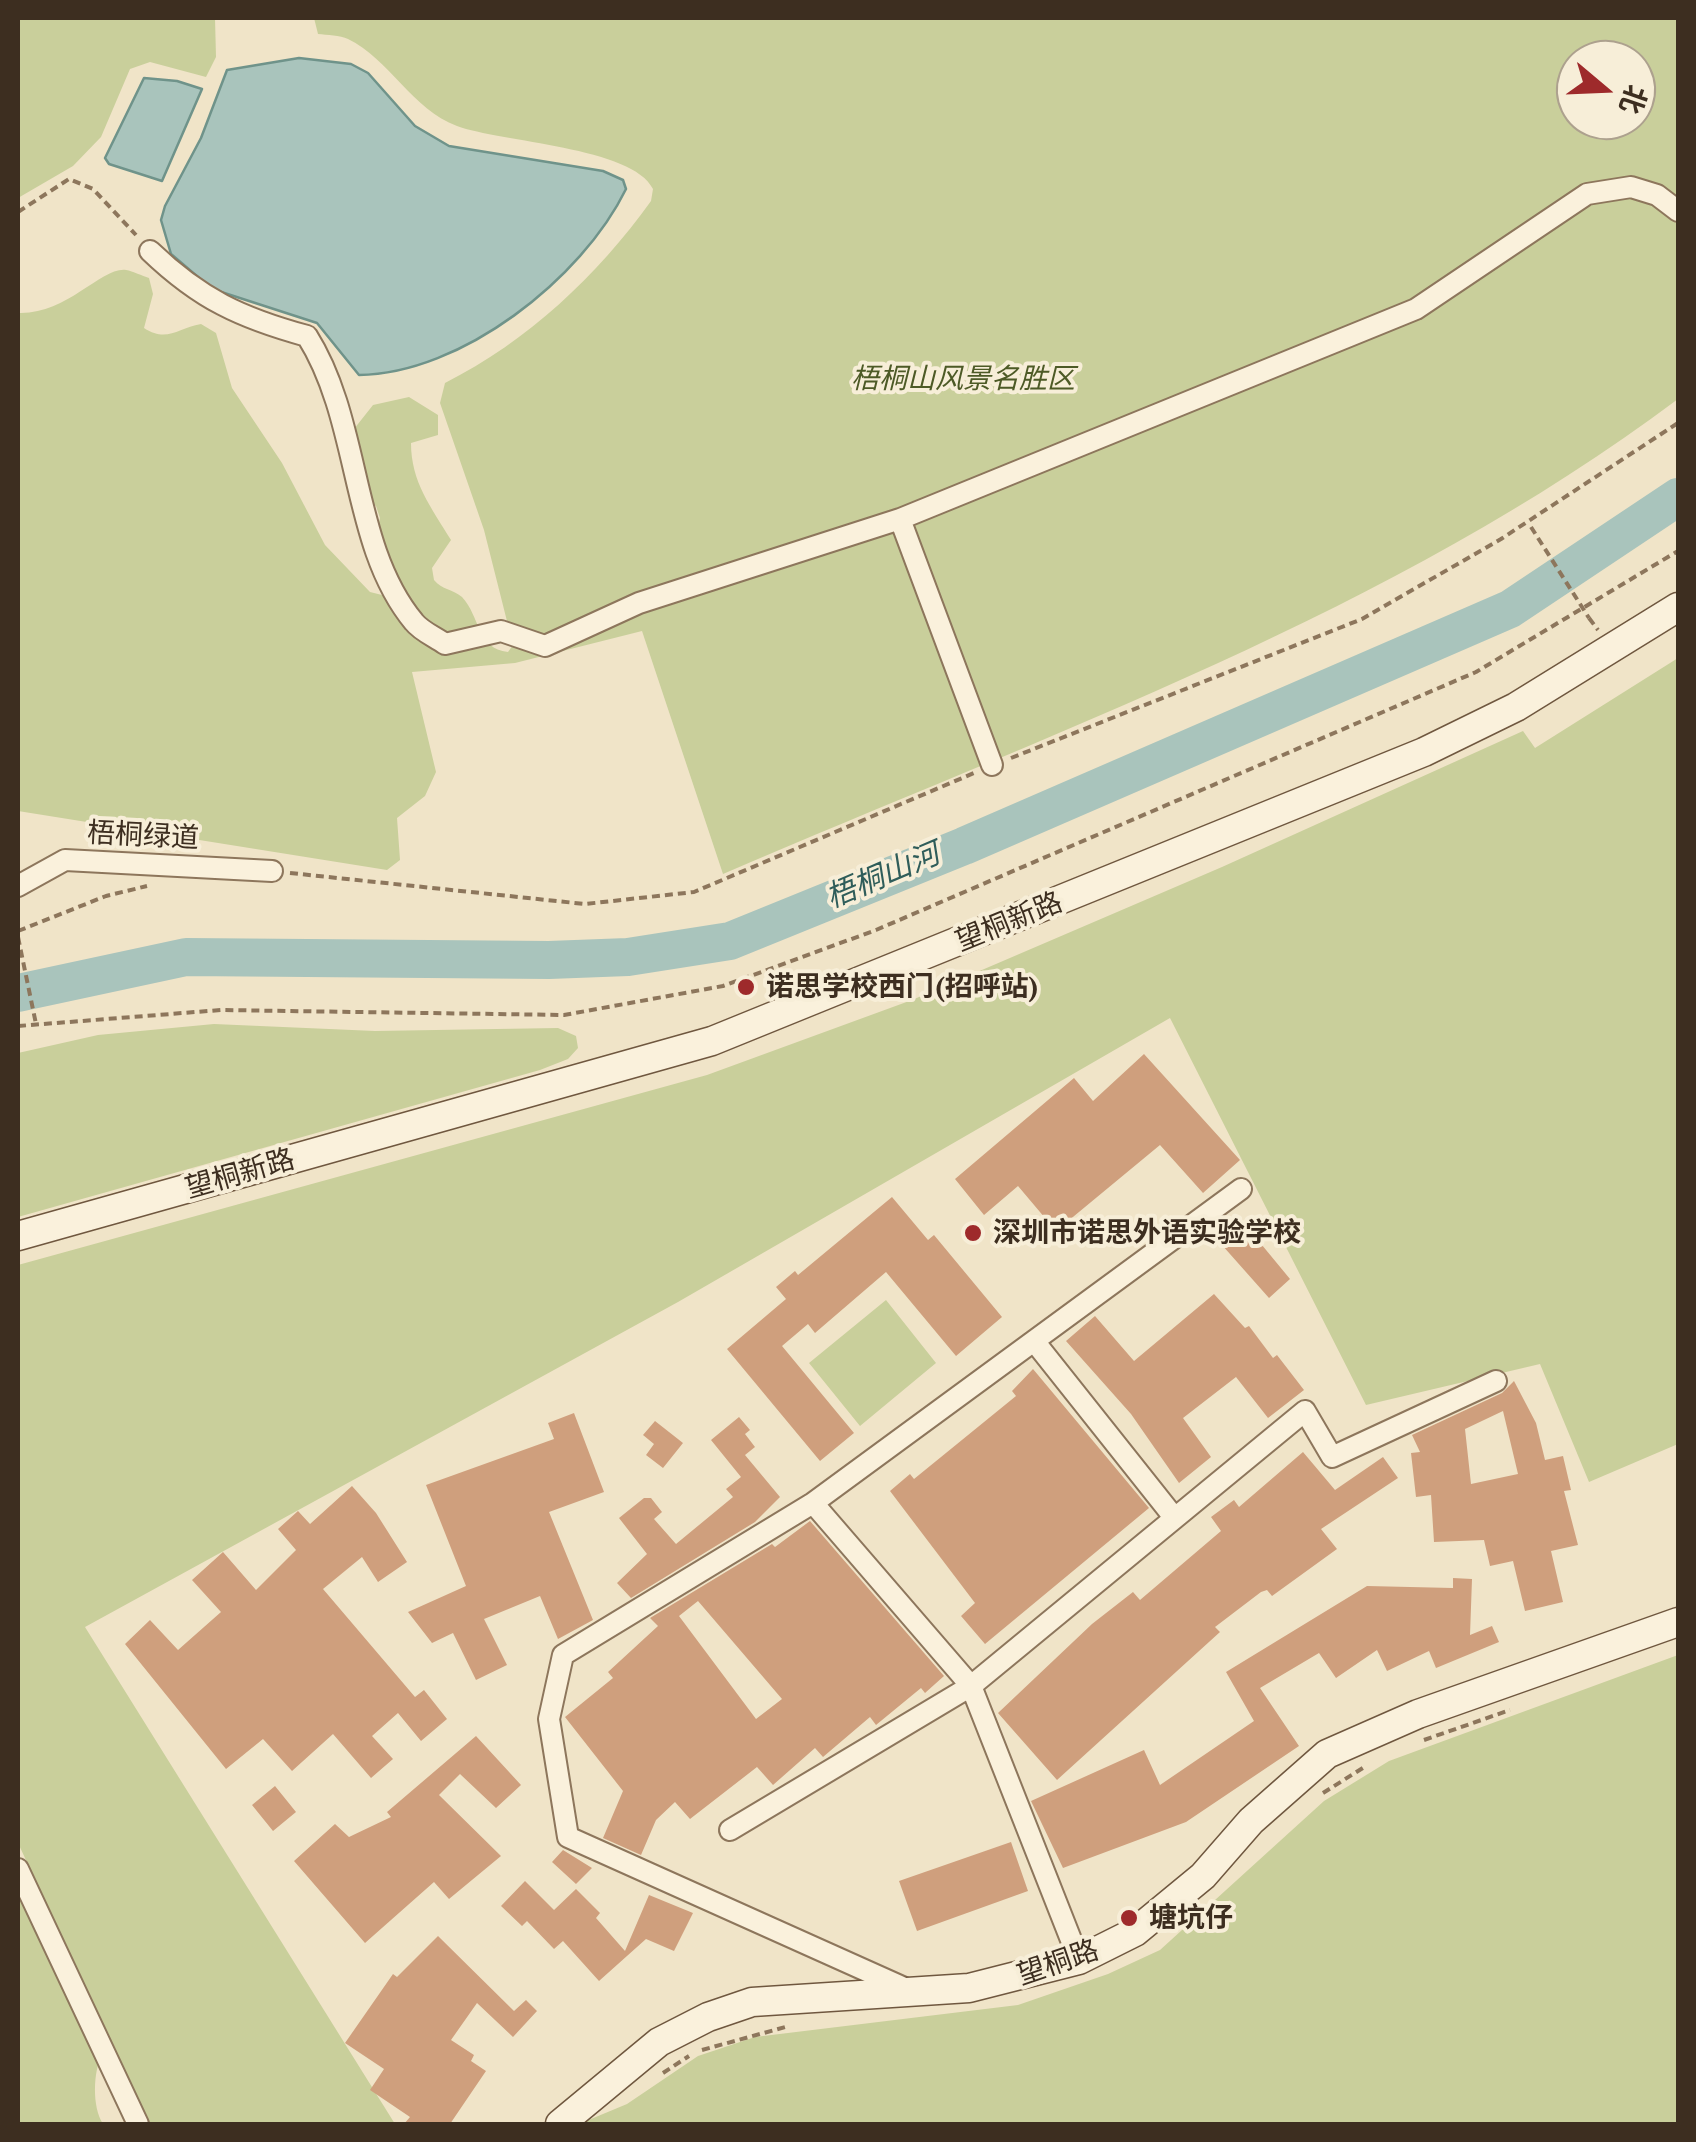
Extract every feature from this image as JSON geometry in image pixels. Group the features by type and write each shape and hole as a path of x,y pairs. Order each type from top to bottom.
{"street":[{"path":"150,251 186,286 211,301 260,324 308,336 334,385 366,518 394,590 415,624 445,644 501,631 545,646 639,603 900,519 1416,309 1587,194 1631,187 1657,194 1678,211"},
{"path":"900,519 992,766"},
{"name":"望桐新路","path":"18,1236 712,1042 1424,752 1516,707 1678,607"},
{"name":"梧桐绿道","path":"18,886 65,860 272,871"},
{"path":"916,1993 568,1837 556,1786 549,1720 563,1655 813,1503 1241,1189"},
{"path":"1034,1341 1173,1516"},
{"path":"730,1830 971,1686 1305,1410 1332,1456 1496,1382"},
{"path":"813,1503 971,1686 1080,1960"},
{"name":"望桐路","path":"560,2124 659,2042 708,2017 752,2002 916,1993 1010,1980 1080,1960 1136,1932 1202,1876 1251,1821 1327,1754 1418,1714 1678,1622"},
{"path":"18,1869 138,2124"}],"path":[{"path":"18,212 69,179 92,189 150,251"},
{"path":"1530,524 1598,630"},
{"path":"18,1026 220,1010 564,1015 724,986 876,930 1476,672 1678,550"},
{"path":"36,1024 18,934 106,896 164,882"}],"green space":[{"path":"18,18 215,18 216,57 206,77 150,62 130,69 101,137 73,166 18,198"},
{"name":"梧桐山风景名胜区","path":"314,18 1678,18 1678,399 1568,475 1454,544 1336,606 1093,719 723,874 642,631 515,663 412,672 436,772 425,796 397,818 400,860 387,870 18,811 18,313 52,307 116,271 149,278 153,294 144,328 166,334 201,324 216,333 232,388 282,463 325,545 370,592 390,597 376,535 380,518 376,506 348,489 339,448 373,405 409,397 438,415 438,435 411,443 418,482 451,540 432,568 434,580 462,597 490,645 508,652 513,645 484,530 440,403 445,383 505,347 559,304 630,229 651,201 653,189 641,175 594,155 457,126 427,108 376,59 345,38 318,34"},
{"path":"1678,658 1678,1444 1589,1482 1540,1364 1366,1405 1170,1018 678,1302 85,1627 395,2124 149,2124 18,1843 18,1265 707,1075 912,1000 1222,867 1523,731 1535,748"},
{"path":"214,1024 375,1031 558,1028 576,1036 578,1048 568,1059 540,1070 18,1217 18,1053 98,1035"},
{"path":"886,1300 936,1363 860,1426 809,1363"},
{"path":"1678,1655 1678,2124 579,2124 627,2104 698,2056 755,2037 1018,2005 1108,1974 1160,1950 1324,1801 1389,1761"},
{"path":"18,1877 102,2054 95,2089 103,2124 18,2124"}],"water":[{"path":"299,58 351,64 368,73 415,126 449,146 603,171 623,180 626,189 580,256 514,315 438,358 398,370 359,375 317,323 212,289 171,254 161,220 201,138 227,70"},
{"path":"144,78 177,81 202,89 162,181 109,164 105,158"}],"building":[{"path":"1144,1054 1240,1160 1203,1193 1160,1145 1056,1231 1018,1186 984,1215 955,1179 1074,1078 1093,1101"},
{"path":"892,1197 928,1240 934,1235 1002,1317 956,1356 886,1272 815,1333 808,1324 782,1346 854,1433 820,1461 727,1349 786,1299 776,1287 795,1271 798,1275"},
{"path":"1238,1216 1290,1279 1269,1298 1214,1236"},
{"path":"1214,1294 1245,1328 1249,1326 1273,1358 1277,1355 1304,1390 1268,1418 1236,1377 1183,1418 1211,1457 1179,1483 1131,1414 1066,1341 1095,1316 1134,1361"},
{"path":"1033,1369 1149,1508 985,1644 961,1616 975,1603 890,1491 910,1474 914,1479 1016,1396 1012,1391"},
{"path":"1514,1381 1536,1423 1545,1460 1563,1456 1571,1490 1564,1491 1578,1545 1551,1551 1563,1602 1525,1611 1513,1561 1490,1566 1484,1540 1434,1542 1431,1495 1416,1497 1411,1453 1420,1452 1412,1435 1502,1393","holes":["1503,1411 1518,1474 1471,1484 1465,1429"]},
{"path":"574,1413 604,1492 549,1512 593,1620 558,1639 540,1596 484,1619 507,1665 476,1680 453,1633 432,1643 408,1612 466,1586 426,1485 554,1439 548,1423"},
{"path":"739,1417 750,1430 745,1434 755,1447 745,1455 780,1497 755,1522 631,1598 617,1583 647,1554 619,1518 644,1498 651,1498 662,1512 654,1519 676,1544 733,1497 726,1489 741,1477 711,1440"},
{"path":"655,1421 683,1443 663,1468 646,1455 654,1444 643,1435"},
{"path":"1303,1452 1335,1490 1383,1457 1398,1478 1321,1529 1337,1549 1272,1596 1267,1590 1261,1592 1215,1627 1220,1632 1057,1780 998,1713 1092,1624 1133,1592 1140,1600 1221,1531 1211,1517 1234,1500 1239,1507"},
{"path":"352,1486 376,1513 407,1562 378,1582 362,1557 323,1589 415,1697 424,1690 447,1719 421,1741 398,1713 372,1736 393,1759 371,1778 333,1734 292,1771 263,1739 226,1769 125,1644 150,1620 178,1650 221,1612 192,1580 223,1552 256,1590 296,1550 278,1529 298,1511 310,1524"},
{"path":"810,1521 944,1676 925,1693 921,1688 876,1725 870,1717 823,1757 815,1748 773,1785 757,1767 690,1819 675,1802 656,1820 641,1855 603,1838 623,1791 565,1717 613,1678 608,1672 658,1626 650,1618 772,1544 775,1547","holes":["698,1601 782,1699 756,1719 679,1616"]},
{"path":"1453,1578 1472,1579 1470,1635 1492,1626 1499,1642 1436,1668 1429,1651 1387,1671 1377,1650 1336,1678 1319,1653 1260,1688 1299,1746 1186,1822 1063,1868 1031,1801 1144,1750 1160,1785 1254,1721 1226,1672 1367,1586 1453,1588"},
{"path":"476,1736 521,1785 496,1808 460,1774 439,1795 501,1856 449,1899 434,1882 365,1943 294,1861 335,1824 349,1837 391,1817 387,1812"},
{"path":"275,1786 296,1812 273,1831 252,1805"},
{"path":"1011,1842 1028,1891 917,1931 899,1881"},
{"path":"563,1850 592,1868 576,1884 552,1862"},
{"path":"525,1881 554,1910 576,1889 600,1913 596,1918 625,1951 649,1895 693,1913 674,1951 646,1939 599,1981 563,1941 554,1949 527,1921 522,1926 501,1906"},
{"path":"438,1936 514,2011 526,2000 537,2011 513,2037 477,2003 451,2040 474,2055 471,2061 486,2071 450,2124 404,2124 410,2117 370,2090 384,2069 345,2043 393,1974 397,1977"}],"waterway":[{"name":"梧桐山河","path":"18,993 186,957 549,960 628,957 730,941 964,846 1510,609 1678,497"}],"place":[{"name":"诺思学校西门(招呼站)","path":"746,987"},
{"name":"深圳市诺思外语实验学校","path":"973,1233"},
{"name":"塘坑仔","path":"1129,1918"}]}
